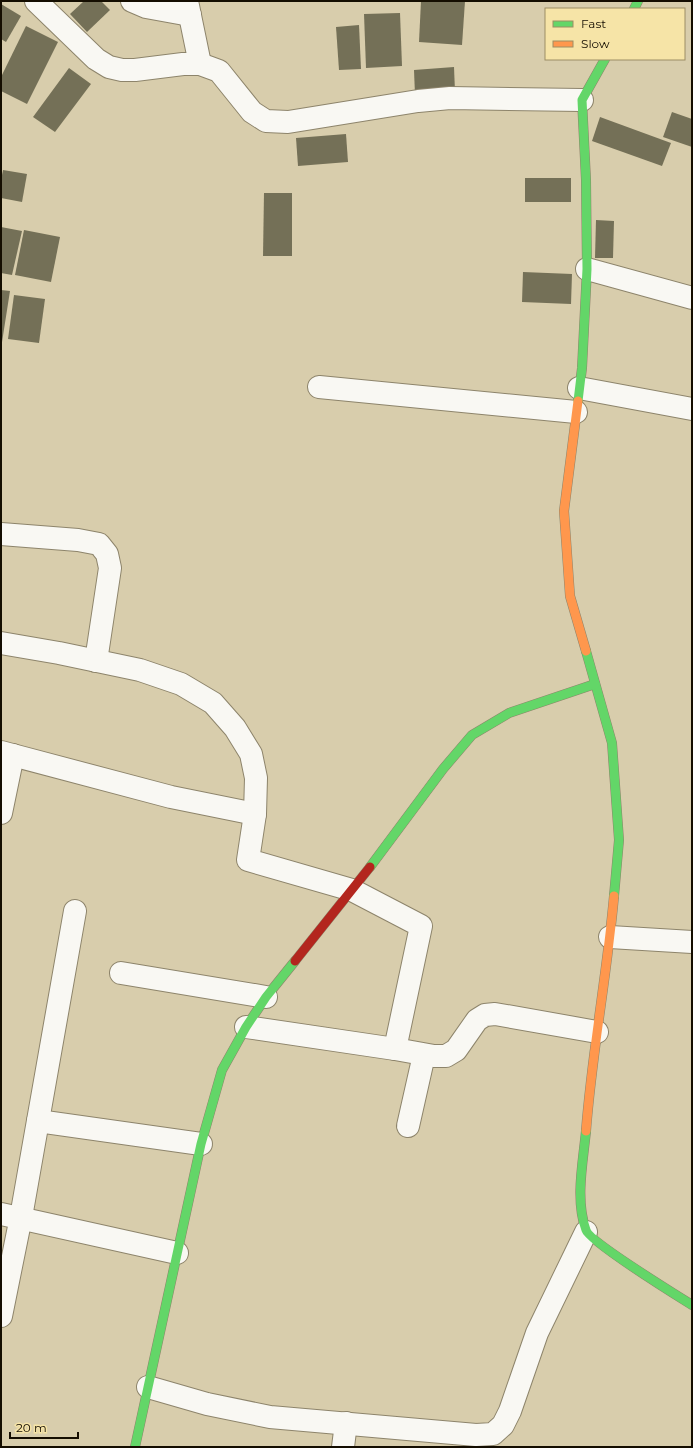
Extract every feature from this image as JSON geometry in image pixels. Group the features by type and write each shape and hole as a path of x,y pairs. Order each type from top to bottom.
{"street":[{"path":"36,1 96,59 110,67 122,70 135,70 183,64 200,64 219,71 252,112 266,121 288,122 418,101 450,98 582,100"},
{"path":"132,1 146,7 188,8 200,64"},
{"path":"604,60 582,100 586,180 587,269 582,368 564,511 570,596 612,743 618,825 610,937 589,1089 580,1204 586,1232 605,1248 692,1305"},
{"path":"587,269 692,298"},
{"path":"319,387 576,412"},
{"path":"579,388 692,409"},
{"path":"1,534 78,540 99,544 107,554 110,568 96,661"},
{"path":"1,643 140,670 181,684 214,703 235,728 251,754 256,778 255,814 248,860 352,890 420,926 395,1049"},
{"path":"136,1447 201,1144 222,1070 246,1027 266,997 386,847 443,769 472,735 508,713 595,684"},
{"path":"1,813 7,753 171,797 255,814"},
{"path":"1,1316 11,1216 38,1121 75,911"},
{"path":"610,937 692,942"},
{"path":"121,973 266,997"},
{"path":"246,1027 395,1049 424,1055 446,1056 456,1050 477,1020 485,1015 495,1014 597,1032"},
{"path":"408,1126 424,1055"},
{"path":"38,1121 201,1144"},
{"path":"11,1216 177,1253"},
{"path":"148,1387 207,1404 270,1417 476,1435 493,1434 504,1425 510,1412 537,1333 586,1232"},
{"path":"343,1447 346,1424"}],"building":[{"path":"84,1 101,1 110,10 87,32 70,14"},
{"path":"421,1 465,1 462,45 419,42"},
{"path":"1,4 21,16 6,42 1,39"},
{"path":"400,13 402,66 366,68 364,14"},
{"path":"359,25 361,69 339,70 336,27"},
{"path":"26,26 58,42 27,104 1,91 1,77"},
{"path":"454,67 455,92 415,95 414,70"},
{"path":"69,68 91,84 55,132 33,117"},
{"path":"672,112 692,119 692,147 663,137"},
{"path":"600,117 671,143 662,166 592,141"},
{"path":"346,134 348,162 298,166 296,138"},
{"path":"3,170 27,174 22,202 1,198 1,180"},
{"path":"525,178 571,178 571,202 525,202"},
{"path":"264,193 292,193 292,256 263,256"},
{"path":"596,220 614,221 613,258 595,258"},
{"path":"1,227 22,231 12,275 1,273"},
{"path":"24,230 60,237 51,282 15,275"},
{"path":"523,272 572,274 571,304 522,302"},
{"path":"1,290 10,291 2,342 1,342"},
{"path":"14,295 45,299 39,343 8,339"}],"traffic: fast":[{"path":"634,8 638,1"},
{"path":"578,401 582,368 587,269 586,180 582,100 604,60"},
{"path":"586,651 612,743 619,840 614,896"},
{"path":"370,867 443,769 472,735 509,713 595,684"},
{"path":"135,1447 201,1144 222,1070 246,1027 266,997 295,961"},
{"path":"586,1131 580,1194 586,1230 591,1236 617,1256 692,1305"}],"traffic: slow":[{"path":"578,401 564,511 570,596 586,651"},
{"path":"586,1131 614,896"}],"traffic: jam":[{"path":"295,961 370,867"}]}
